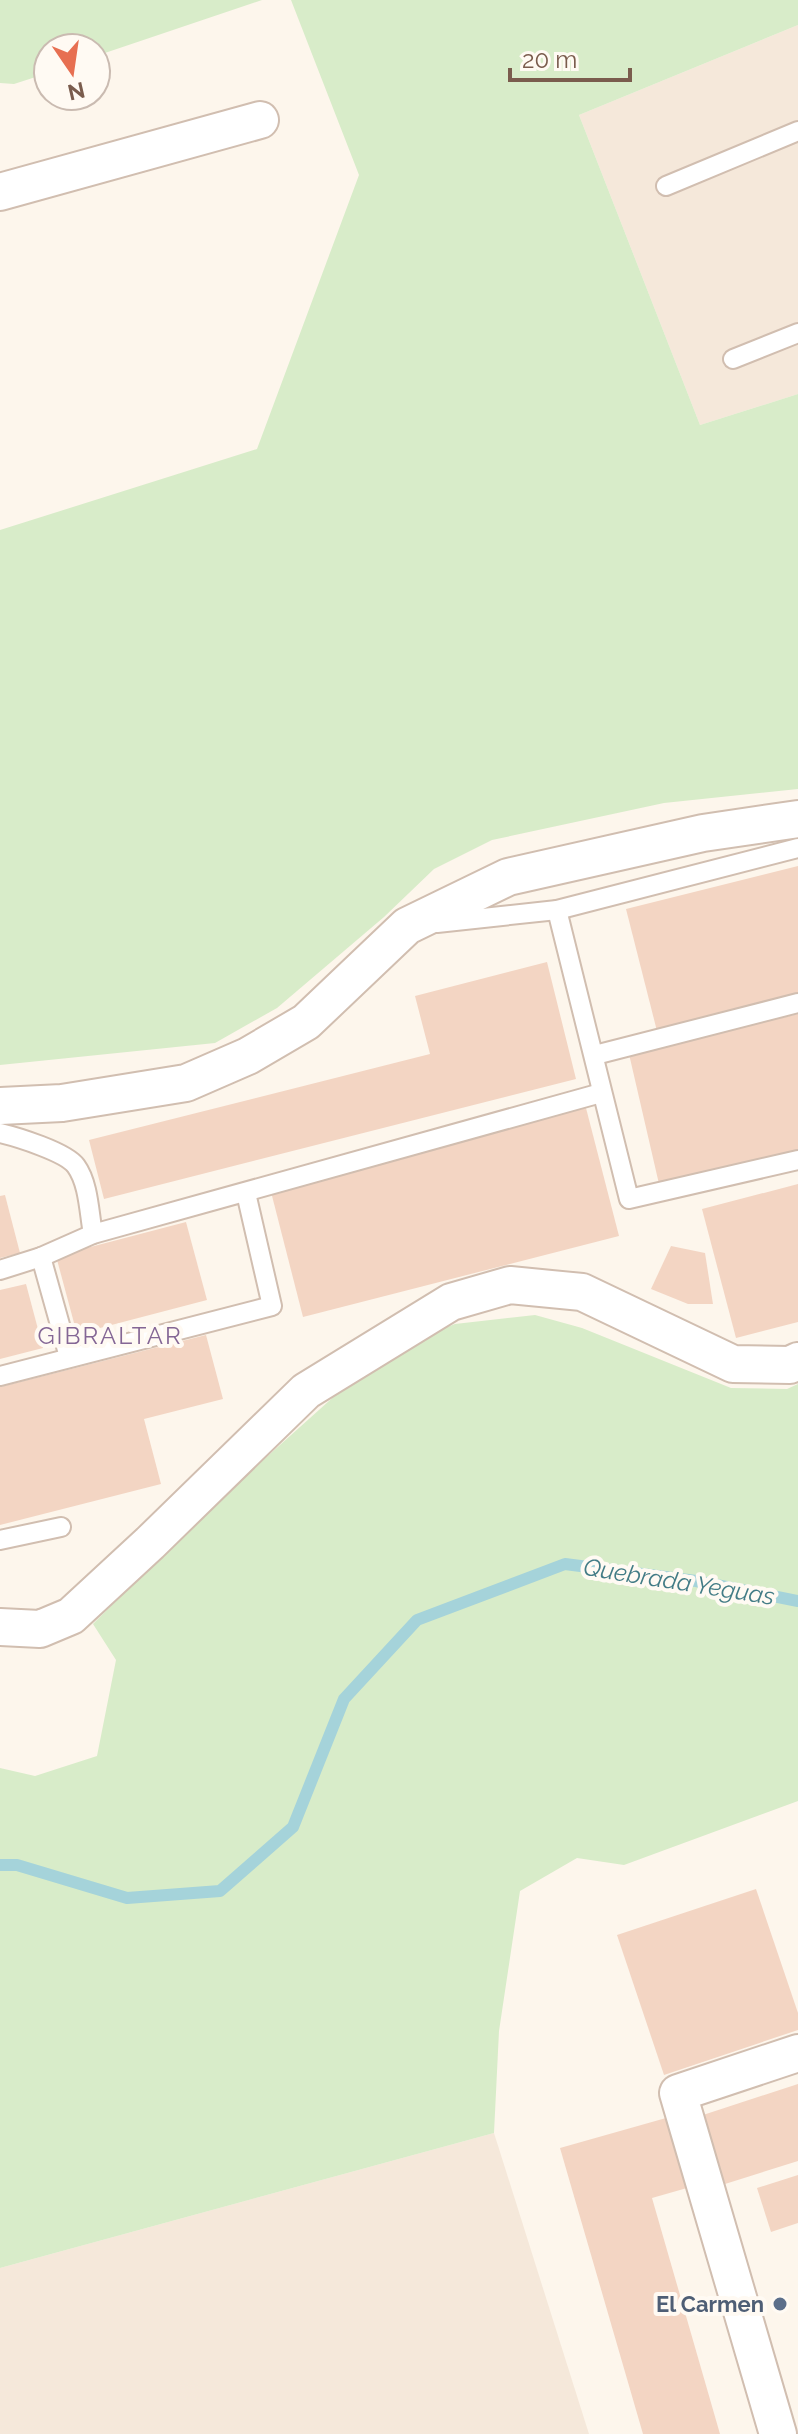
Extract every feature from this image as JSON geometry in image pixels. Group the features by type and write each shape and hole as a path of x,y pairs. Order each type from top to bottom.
{"street":[{"path":"0,192 260,120"},
{"path":"0,1106 62,1103 186,1083 248,1056 306,1022 407,926 508,877 703,833 798,819"},
{"path":"0,1627 40,1629 71,1616 306,1391 451,1302 510,1285 582,1292 733,1364 790,1365 798,1361"},
{"path":"778,2434 678,2093 798,2053"}],"lane":[{"path":"666,186 798,131"},
{"path":"733,359 798,333"},
{"path":"407,926 557,910 798,848"},
{"path":"557,910 629,1199 798,1160"},
{"path":"595,1055 798,1003"},
{"path":"0,1270 41,1257 93,1234 601,1093"},
{"path":"0,1133 26,1139 74,1163 83,1180 93,1234"},
{"path":"0,1376 272,1306 246,1193"},
{"path":"41,1257 69,1357"},
{"path":"0,1540 61,1527"}],"shaded area":[{"path":"798,25 798,394 700,425 579,115"},
{"path":"494,2133 589,2434 0,2434 0,2268"}],"green space":[{"path":"0,0 262,0 112,51 112,32 32,32 32,78 14,84 0,83"},
{"path":"291,0 798,0 798,25 579,115 700,425 798,394 798,789 664,803 492,840 434,869 384,917 277,1008 215,1043 0,1065 0,530 257,449 359,175"},
{"path":"535,1315 582,1328 731,1388 787,1389 798,1384 798,1801 624,1865 577,1858 520,1891 499,2031 494,2133 0,2268 0,1768 35,1776 97,1756 116,1660 93,1624 194,1522 339,1392 415,1340 455,1324"}],"building":[{"path":"798,866 798,1003 659,1039 626,909"},
{"path":"547,962 576,1079 104,1199 89,1140 430,1054 415,996"},
{"path":"798,1014 798,1151 659,1184 629,1054"},
{"path":"586,1108 619,1236 303,1317 270,1188"},
{"path":"798,1184 798,1322 736,1338 702,1209"},
{"path":"5,1195 20,1253 0,1258 0,1196"},
{"path":"186,1222 207,1300 77,1334 56,1256"},
{"path":"671,1246 705,1253 713,1304 688,1304 651,1289"},
{"path":"26,1284 43,1348 0,1359 0,1290"},
{"path":"206,1335 223,1399 144,1419 161,1484 0,1525 0,1387"},
{"path":"756,1889 798,2013 798,2030 664,2075 617,1935"},
{"path":"798,2084 798,2161 725,2184 703,2115"},
{"path":"666,2118 687,2188 652,2198 720,2434 643,2434 560,2148"},
{"path":"798,2175 798,2223 771,2232 757,2188"}],"waterway":[{"name":"Quebrada Yeguas","path":"0,1865 17,1865 127,1898 220,1891 293,1827 344,1699 417,1620 565,1564 696,1581 798,1601"}],"place":[{"name":"El Carmen","path":"780,2304"}],"district":[{"name":"GIBRALTAR","path":"110,1336"}]}
